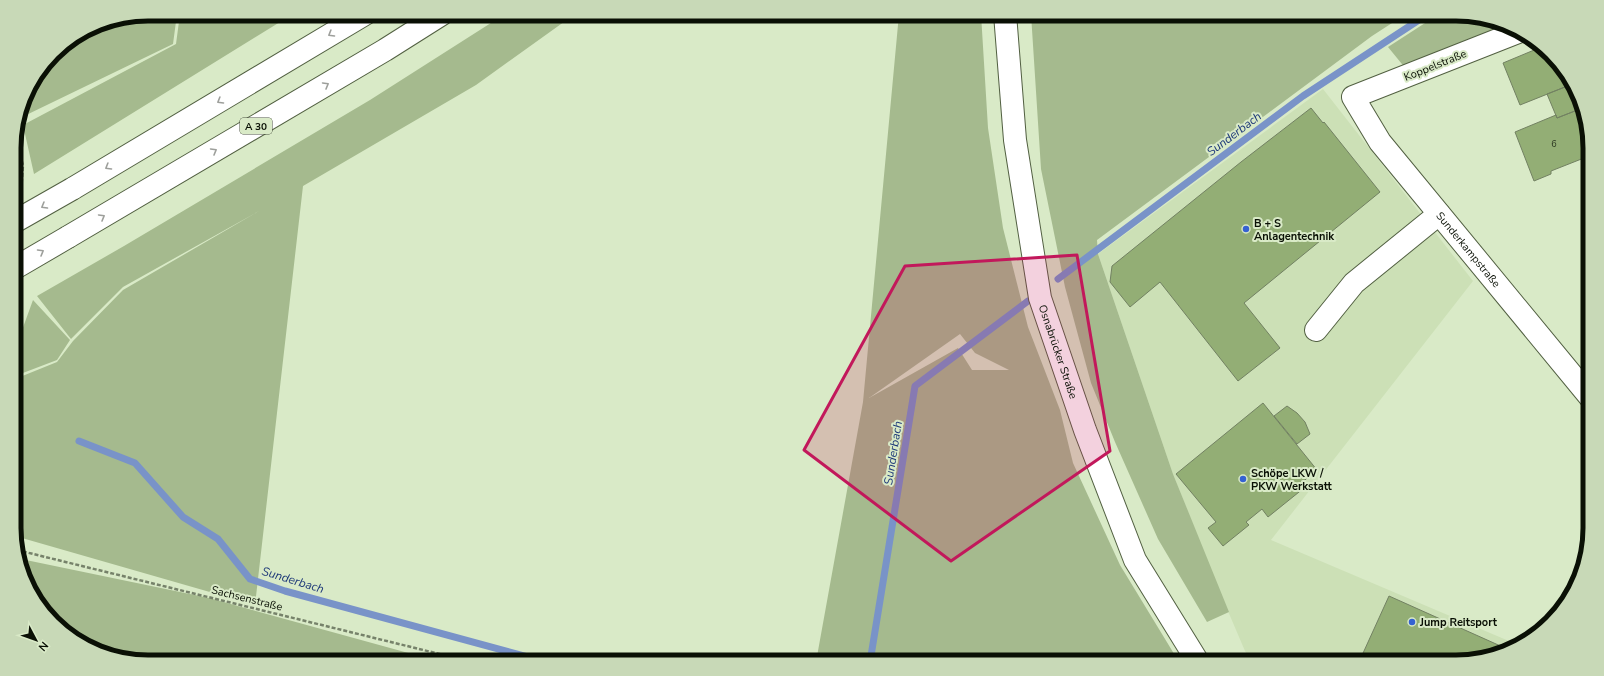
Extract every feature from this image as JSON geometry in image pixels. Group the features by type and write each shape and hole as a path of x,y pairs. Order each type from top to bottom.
{"main road":[{"path":"21,218 353,21"},
{"name":"A 30","path":"21,264 385,50 431,21"},
{"name":"Osnabrücker Straße","path":"1006,21 1015,140 1040,298 1085,430 1135,560 1194,655"},
{"name":"Koppelstraße","path":"1353,97 1512,34"},
{"name":"Sunderkampstraße","path":"1353,97 1380,142 1583,389"},
{"path":"1316,330 1354,282 1439,214"}],"path":[{"path":"21,158 23,165"},
{"name":"Sachsenstraße","path":"23,552 444,655"}],"highlighted area":[{"path":"1077,255 1110,451 951,561 804,450 905,266"}],"shaded area":[{"path":"140,21 176,21 173,44 25,116 34,92 42,77 52,64 77,42 92,34 123,23"},
{"path":"179,21 282,21 34,174 23,125 176,44"},
{"path":"494,21 565,21 476,85 303,186 255,605 22,538 21,377 57,362 73,341 123,290 259,211 123,287 71,339 37,296 370,100"},
{"path":"898,21 981,21 988,128 1003,228 1028,327 1060,410 1073,463 1120,565 1175,655 817,655 863,402","holes":["960,334 975,353 1009,370 972,370 958,348 869,398"]},
{"path":"1031,21 1395,21 1372,36 1097,240 1098,254 1173,474 1229,612 1207,622 1158,539 1115,442 1091,383 1065,287 1041,169"},
{"path":"1428,21 1481,23 1503,30 1406,69 1388,47"},
{"path":"1323,89 1473,281 1271,540 1512,642 1481,653 1464,655 1248,655 1216,583 1173,474 1098,254"},
{"path":"33,300 70,340 57,360 21,374 21,333"},
{"path":"25,560 209,598 416,655 140,655 123,653 84,638 58,618 38,592"}],"building":[{"path":"1536,49 1546,58 1567,86 1520,105 1503,63"},
{"path":"1567,86 1577,110 1557,118 1547,94"},
{"name":"B + S Anlagentechnik","path":"1311,108 1380,192 1244,303 1280,348 1238,381 1160,282 1130,307 1110,282 1112,266 1241,162"},
{"path":"1577,110 1582,131 1583,158 1551,171 1551,174 1534,181 1515,132 1556,115 1557,118"},
{"name":"Schöpe LKW / PKW Werkstatt","path":"1263,403 1317,470 1300,484 1304,488 1268,517 1262,509 1246,522 1249,525 1223,546 1208,528 1216,522 1176,474"},
{"path":"1287,406 1297,413 1305,422 1310,434 1297,444 1274,416"},
{"name":"Jump Reitsport","path":"1389,596 1501,646 1481,653 1464,655 1362,655"}],"waterway":[{"name":"Sunderbach","path":"1058,279 1303,96 1417,21"},
{"name":"Sunderbach","path":"871,655 915,386 1028,301"},
{"name":"Sunderbach","path":"79,441 135,463 183,517 218,539 250,579 285,591 520,655"}],"place":[{"name":"B + S Anlagentechnik","path":"1246,229"},
{"name":"Schöpe LKW / PKW Werkstatt","path":"1243,479"},
{"name":"Jump Reitsport","path":"1412,622"}]}
